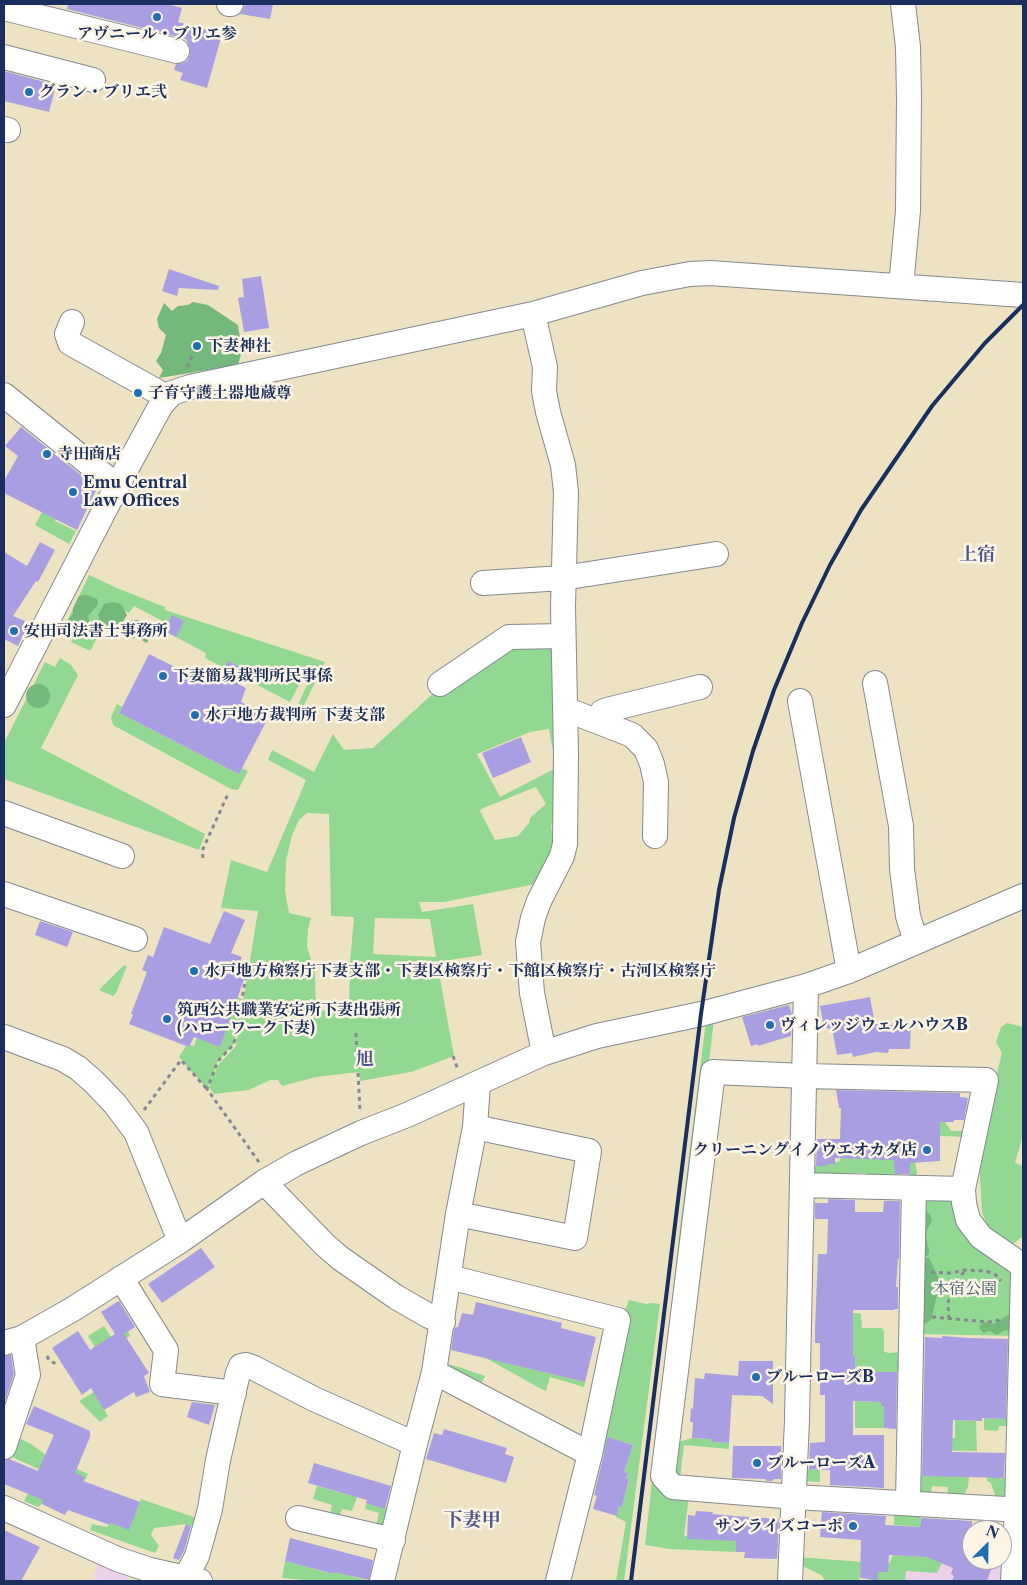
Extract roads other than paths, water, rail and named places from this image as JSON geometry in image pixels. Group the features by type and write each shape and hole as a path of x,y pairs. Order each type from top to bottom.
{"street":[{"path":"901,286 908,211 910,98 908,47 903,4"},
{"path":"4,8 177,51"},
{"path":"4,57 93,80"},
{"path":"4,704 117,486 169,395 190,387 533,314 634,285 690,274 710,273 901,286 1021,299"},
{"path":"533,314 544,362 544,391 548,412 566,483 563,578 566,754 564,844 562,856 538,901 528,942 532,993 544,1053"},
{"path":"72,322 67,334 70,343 169,395"},
{"path":"4,395 117,486"},
{"path":"483,583 563,578 716,554"},
{"path":"440,684 509,637 563,636"},
{"path":"875,682 902,837 902,869 906,910 916,942"},
{"path":"597,721 602,712 606,710 700,687"},
{"path":"800,701 848,971"},
{"path":"565,708 632,735 646,749 656,782 655,836"},
{"path":"4,813 122,856"},
{"path":"4,894 136,940"},
{"path":"4,1446 28,1375 13,1341 73,1309 180,1241 268,1180 305,1159 360,1133 478,1084 544,1053 598,1036 701,1014 806,986 848,971 1023,896"},
{"path":"790,1581 795,1497 806,986"},
{"path":"4,1037 63,1059 78,1068 105,1093 136,1132 180,1241"},
{"path":"1020,1510 908,1502 795,1497 673,1487 663,1476 713,1072 986,1080 963,1188 964,1204 968,1220 981,1237 1023,1266"},
{"path":"382,1581 434,1372 458,1214 475,1127 478,1084"},
{"path":"458,1214 575,1238 589,1151 475,1127"},
{"path":"268,1180 325,1245 340,1258 396,1297 443,1322"},
{"path":"802,1185 963,1188"},
{"path":"908,1502 914,1188"},
{"path":"1013,1581 1020,1510 1023,1274"},
{"path":"122,1278 166,1350 162,1384 234,1393"},
{"path":"449,1278 618,1320 590,1454 558,1581"},
{"path":"4,1508 117,1559 190,1580 210,1509 218,1460 238,1373 241,1366 246,1365 359,1420 415,1444"},
{"path":"434,1372 590,1454"},
{"path":"298,1518 393,1540"}],"railway":[{"path":"631,1581 701,1014 719,890 734,818 753,751 774,690 802,623 830,565 861,510 932,406 985,343 1023,305"}],"place":[{"name":"アヴニール・ブリエ参","path":"157,17"},
{"name":"グラン・ブリエ弐","path":"29,92"},
{"name":"下妻神社","path":"197,346"},
{"name":"子育守護土器地蔵尊","path":"138,393"},
{"name":"寺田商店","path":"47,454"},
{"name":"Emu Central Law Offices","path":"73,492"},
{"name":"安田司法書士事務所","path":"14,631"},
{"name":"下妻簡易裁判所民事係","path":"163,676"},
{"name":"水戸地方裁判所 下妻支部","path":"195,715"},
{"name":"水戸地方検察庁下妻支部・下妻区検察庁・下館区検察庁・古河区検察庁","path":"194,971"},
{"name":"筑西公共職業安定所下妻出張所 (ハローワーク下妻)","path":"167,1019"},
{"name":"ヴィレッジウェルハウスB","path":"770,1025"},
{"name":"クリーニングイノウエオカダ店","path":"927,1150"},
{"name":"ブルーローズB","path":"756,1377"},
{"name":"ブルーローズA","path":"757,1463"},
{"name":"サンライズコーポ","path":"853,1526"}],"district":[{"name":"上宿","path":"977,555"},
{"name":"旭","path":"365,1060"},
{"name":"下妻甲","path":"472,1521"}],"park label":[{"name":"本宿公園","path":"965,1289"}]}
